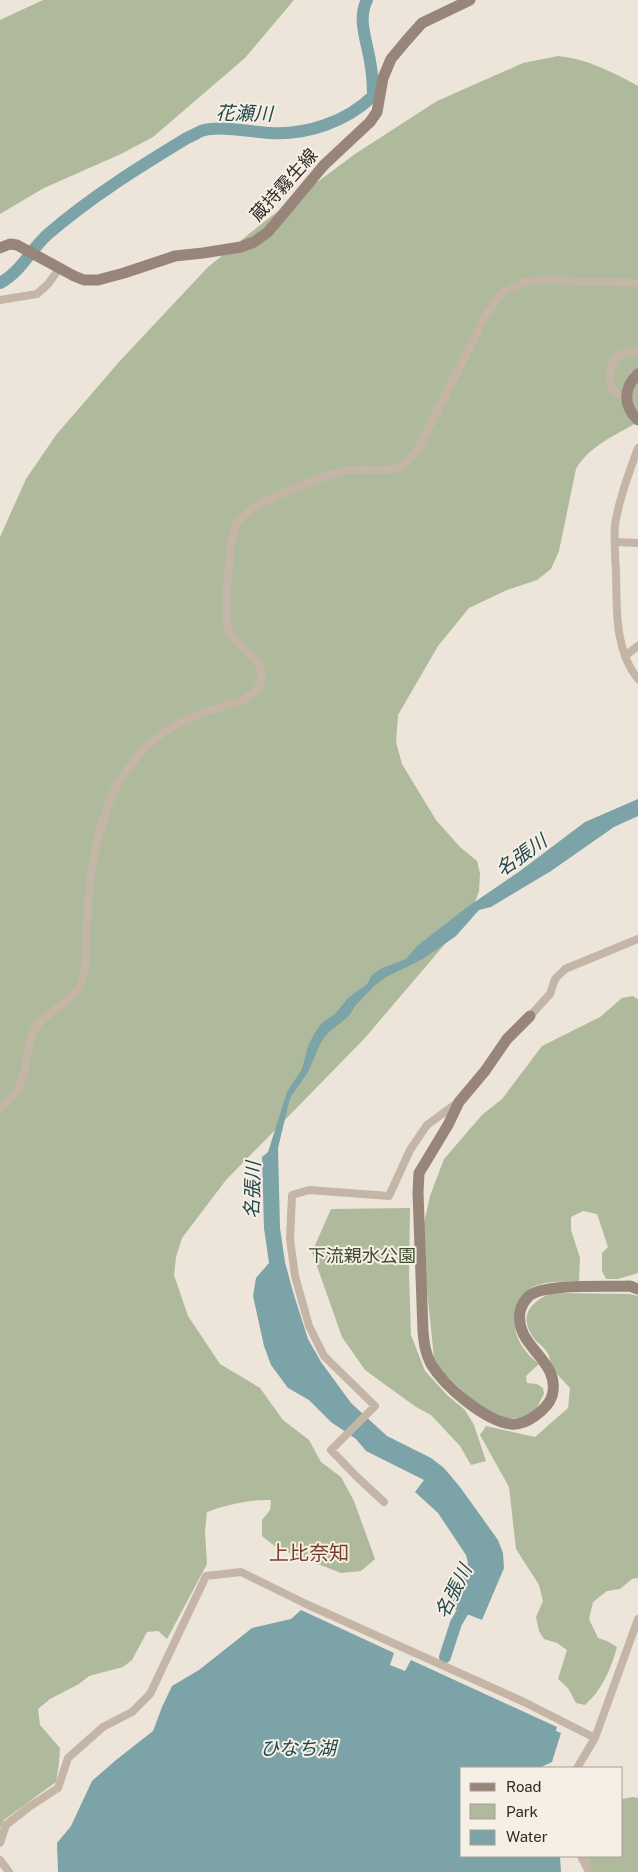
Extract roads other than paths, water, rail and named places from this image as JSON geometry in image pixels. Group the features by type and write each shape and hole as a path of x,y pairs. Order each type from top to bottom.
{"street":[{"name":"蔵持霧生線","path":"0,248 10,244 18,245 59,269 84,280 98,280 175,256 213,252 241,247 254,242 268,232 282,217 324,165 370,122 376,112 382,78 391,59 422,23 457,8 470,0"},
{"path":"0,300 38,294 59,269"},
{"path":"0,1108 16,1092 24,1074 31,1038 39,1022 70,998 80,985 84,969 88,895 94,864 110,800 121,779 135,759 163,733 202,713 244,699 256,691 260,684 261,676 258,664 233,638 226,620 230,546 237,522 245,512 258,504 338,472 366,468 396,468 407,462 415,454 487,314 503,292 525,282 542,280 638,282"},
{"path":"626,398 615,393 612,387 612,366 616,358 622,354 638,351"},
{"path":"638,374 629,384 626,398 630,412 638,420"},
{"path":"638,448 620,502 615,526 618,626 625,656 638,679"},
{"path":"615,542 638,543"},
{"path":"625,656 638,646"},
{"path":"638,938 565,969 555,979 550,994 507,1039 459,1102 419,1173 418,1201 424,1348 430,1363 440,1378 472,1405 491,1417 510,1424 523,1423 533,1418 548,1405 554,1382 546,1364 524,1338 520,1328 521,1307 529,1296 552,1288 630,1286 638,1289"},
{"path":"384,1502 331,1450 375,1406 324,1356 310,1326 294,1267 290,1239 292,1195 309,1190 389,1196 410,1150 427,1125 459,1102"},
{"path":"0,1843 6,1825 58,1788 68,1758 102,1728 132,1712 150,1694 206,1576 241,1572 306,1604 524,1702 595,1738"},
{"path":"578,1767 595,1738 638,1620"},
{"path":"582,1857 589,1872"},
{"path":"0,1860 9,1872"}],"water":[{"path":"638,799 638,816 614,827 551,871 491,907 479,910 456,936 423,959 386,977 374,986 355,1006 349,1016 329,1032 321,1042 308,1072 290,1098 278,1148 280,1228 285,1262 308,1339 321,1362 351,1403 387,1436 431,1458 444,1468 498,1540 503,1553 504,1568 482,1620 449,1607 468,1563 466,1555 438,1513 415,1492 424,1480 366,1451 356,1439 331,1422 309,1400 288,1388 271,1365 264,1346 253,1296 256,1278 269,1263 264,1228 262,1157 268,1152 287,1092 302,1069 308,1046 314,1034 322,1023 336,1013 348,998 367,984 372,975 382,968 406,959 417,946 466,908 520,871 585,822"},
{"name":"ひなち湖","path":"301,1610 394,1653 390,1665 405,1671 411,1660 557,1727 556,1731 561,1733 552,1762 541,1767 460,1767 460,1857 560,1857 561,1872 58,1872 57,1843 71,1826 92,1781 153,1731 172,1686 199,1670 252,1628 291,1619"}],"waterway":[{"name":"花瀬川","path":"0,283 20,267 48,234 81,207 133,171 201,131 209,129 236,129 270,133 298,132 338,120 362,105 373,96 369,53 363,22 364,7 367,0"},
{"name":"名張川","path":"445,1657 456,1623 471,1598"}],"district":[{"name":"上比奈知","path":"309,1553"}],"park label":[{"name":"下流親水公園","path":"362,1256"}]}
